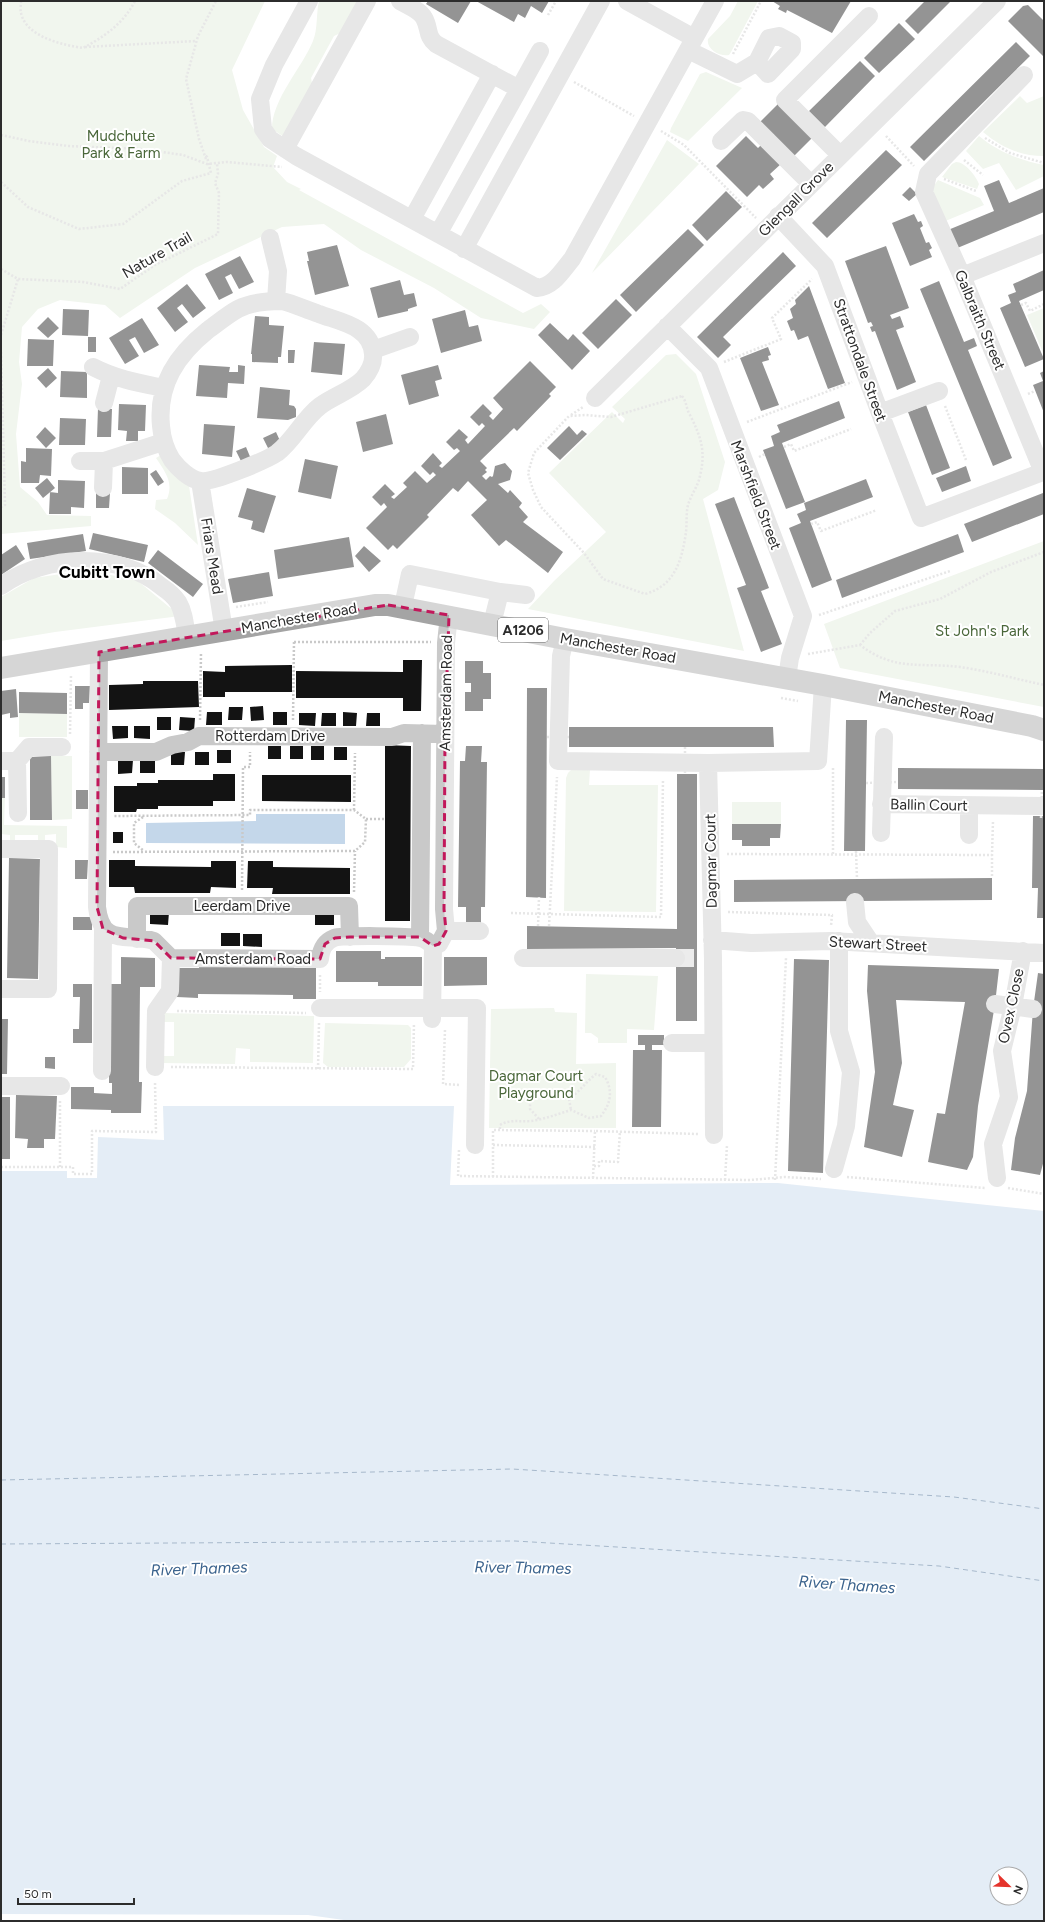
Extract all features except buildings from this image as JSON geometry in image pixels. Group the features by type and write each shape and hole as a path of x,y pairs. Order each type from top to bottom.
{"main road":[{"name":"Manchester Road","path":"1,668 99,652 194,645 224,631 375,605 403,606 565,639 789,668 822,685 1032,726 1044,730"}],"street":[{"path":"309,1 274,65 260,99 263,129 270,139 532,287 542,288 553,281 572,259 583,241 715,1"},
{"path":"291,152 366,1"},
{"path":"400,1 419,12 424,17 431,40 519,89"},
{"path":"464,249 601,1"},
{"path":"627,1 738,74 757,62"},
{"name":"Glengall Grove","path":"595,398 997,1"},
{"path":"840,155 785,100 869,16"},
{"path":"438,234 540,51"},
{"path":"412,219 492,74"},
{"path":"928,176 1024,75"},
{"path":"721,141 743,120 748,121 811,184"},
{"name":"Galbraith Street","path":"921,518 1043,472 962,276 924,192 928,176"},
{"name":"Strattondale Street","path":"772,222 825,266 921,518"},
{"path":"270,238 278,271 276,301"},
{"path":"962,276 1044,243"},
{"path":"276,301 296,304 354,327 366,335 373,350 372,362 363,378 354,386 320,406 288,443 276,453 266,459 210,481 200,481 179,468 163,442 160,406 164,388 176,363 190,346 213,327 238,309 262,302 276,301"},
{"name":"Marshfield Street","path":"667,326 709,368 730,428 803,616 802,621"},
{"path":"373,350 410,337"},
{"path":"93,367 111,376 164,388"},
{"path":"104,403 111,376"},
{"path":"880,413 939,391"},
{"path":"80,461 104,461 163,442"},
{"path":"103,488 104,461"},
{"name":"Friars Mead","path":"200,481 224,631"},
{"path":"1,586 31,570 60,564 88,561 115,565 142,572 169,592 177,601 183,613 194,645"},
{"path":"403,606 410,574 500,592 526,595"},
{"path":"492,624 500,592"},
{"name":"Amsterdam Road","path":"446,931 444,909 445,734 446,642 449,615"},
{"path":"789,668 802,621"},
{"path":"565,639 561,656 558,761 708,763 818,761 822,685"},
{"path":"99,652 96,852 98,919 103,929 102,1071"},
{"name":"Rotterdam Drive","path":"98,752 156,752 172,744 188,742 199,736 392,737 404,733 445,734"},
{"path":"422,733 427,942 432,1014"},
{"name":"Ballin Court","path":"884,737 881,804 969,806 1042,805"},
{"path":"18,813 9,761 29,747 62,747"},
{"name":"Dagmar Court","path":"708,763 712,940 705,959 713,1043 714,1135"},
{"path":"881,804 881,833"},
{"path":"969,806 969,835"},
{"path":"1,849 49,849 49,857 48,989 1,989"},
{"path":"855,902 857,922 871,943"},
{"name":"Leerdam Drive","path":"137,939 137,906 349,906"},
{"path":"349,906 350,937"},
{"path":"103,929 111,934 123,938 154,941 171,958 170,991 156,1011 155,1067"},
{"path":"427,942 439,944 446,931 480,931"},
{"name":"Amsterdam Road","path":"171,958 320,959 320,950 325,944 335,938 350,937 427,942"},
{"name":"Stewart Street","path":"712,940 751,950 787,942 835,941 1044,953"},
{"path":"834,1169 846,1126 851,1072 839,1031 835,941"},
{"name":"Ovex Close","path":"997,1178 993,1144 1009,1097 1002,1051 1013,1006 1023,951"},
{"path":"523,958 676,958"},
{"path":"995,1004 1033,1009"},
{"path":"320,1011 432,1014 477,1008 467,1145"},
{"path":"672,1042 713,1043"},
{"path":"1,1086 61,1086"}],"path":[{"path":"21,1 21,14 32,30 49,40 83,48 196,41"},
{"path":"83,48 101,38 116,26 135,1"},
{"path":"1,182 28,207 79,229 123,224 182,181 211,173 207,164 207,157 204,154 199,140 186,79 196,41 216,1"},
{"path":"548,15 556,1"},
{"path":"731,57 761,1"},
{"path":"567,78 637,118"},
{"path":"973,127 988,141 1010,153 1044,163"},
{"path":"660,130 684,145 772,222"},
{"path":"1,136 69,146 141,149 183,155 207,164 227,162 290,168 291,152"},
{"path":"886,136 928,176 976,191"},
{"path":"954,147 962,158 983,175"},
{"name":"Nature Trail","path":"18,280 83,282 120,289 156,265 218,234 219,193 215,183 218,174 217,164"},
{"path":"709,368 782,339 772,318 825,266"},
{"path":"1,269 18,280 1,335"},
{"path":"1021,304 1026,302 1030,311 1044,304"},
{"path":"1,352 5,505 1,507"},
{"path":"730,428 866,376"},
{"path":"939,391 966,460"},
{"path":"682,396 686,400 687,411 701,435 703,449 700,477 688,505 685,534 676,572 663,585 645,594 603,579 584,553 541,507 528,473 534,453 569,416 585,415 611,418 682,396"},
{"path":"784,447 791,444 794,451 850,429"},
{"path":"811,524 817,522 821,531 877,510"},
{"path":"789,668 860,645 895,611 940,600 991,572 1044,552"},
{"path":"802,621 950,571"},
{"path":"293,737 294,637"},
{"path":"294,642 446,642"},
{"path":"194,645 199,736"},
{"path":"860,645 870,653 888,661 908,666 960,667 1044,686"},
{"path":"62,747 70,747 72,656"},
{"path":"547,737 569,736"},
{"path":"242,906 243,767 250,767 250,737"},
{"path":"354,810 356,737"},
{"path":"685,747 685,774"},
{"path":"549,926 558,761"},
{"path":"511,913 661,917 663,762"},
{"path":"833,766 833,854"},
{"path":"866,783 898,782"},
{"path":"992,876 993,806"},
{"path":"97,816 250,815 250,810 354,810 366,819 385,819"},
{"path":"144,816 134,822 134,843 144,851"},
{"path":"96,852 355,850 366,842 366,819"},
{"path":"349,906 354,898 355,850"},
{"path":"710,854 857,853 992,855"},
{"path":"857,853 857,879"},
{"path":"538,926 539,897"},
{"path":"712,912 832,914 835,941"},
{"path":"775,1180 787,942"},
{"path":"318,1069 320,959"},
{"path":"156,1011 320,1011"},
{"path":"1,1167 73,1167 73,1174 92,1174 92,1131 156,1132 155,1067 413,1069 414,1016 432,1014 445,1016 443,1084 460,1084 460,1092"},
{"path":"500,1129 500,1125 506,1122 539,1119 571,1110 589,1118 600,1116 608,1107 611,1087 605,1077 596,1074 587,1080 577,1094 568,1099 544,1092 538,1092 533,1096 530,1103 530,1109 539,1119"},
{"path":"60,1167 61,1086"},
{"path":"568,1099 571,1110"},
{"path":"493,1177 493,1130 620,1131 714,1135"},
{"path":"594,1178 595,1131"},
{"path":"594,1166 599,1166 599,1161 618,1162 620,1131"},
{"path":"467,1145 458,1176 775,1180 785,1177 826,1179 834,1169 844,1176 988,1189 997,1178 1009,1189 1044,1194"},
{"path":"494,1145 595,1147"},
{"path":"725,1180 726,1162"}],"highlighted area":[{"path":"388,605 449,615 445,734 444,909 446,931 439,944 433,946 420,937 350,937 335,938 325,944 320,959 171,958 154,941 123,938 103,929 97,907 99,652"}],"green space":[{"name":"Mudchute Park & Farm","path":"1,1 265,1 232,70 243,110 264,147 277,156 273,167 287,182 301,189 299,190 523,313 541,304 550,312 534,329 481,318 434,288 361,250 324,224 282,227 195,268 120,318 105,305 60,300 38,309 22,327 19,362 22,384 16,434 20,487 38,502 47,515 91,516 91,526 1,534"},
{"path":"319,1 359,1 345,31 334,36 311,78 313,88 284,137 272,129 273,118 282,95 313,41 316,31"},
{"path":"738,1 758,1 729,55 722,55 714,52 709,46 708,39 730,16"},
{"path":"706,72 742,88 688,141 670,132 671,128 700,74"},
{"path":"1020,96 1027,103 1044,96 1044,156 1035,156 1011,150 983,132"},
{"path":"979,136 994,147 1010,155 1026,161 1044,165 1044,176 1016,190 999,163 983,169 966,151"},
{"path":"667,140 699,164 592,273"},
{"path":"956,162 963,164 973,174 979,184 977,189 942,177 952,164"},
{"path":"938,180 980,198 984,205 943,222 930,191"},
{"path":"1044,308 1044,355 1027,315"},
{"path":"676,354 696,374 725,462 718,490 703,499 744,651 528,609 554,581 606,532 549,473 612,412 623,423 625,419 612,407 666,355"},
{"path":"161,455 189,486 198,545 175,523 155,509 156,500 167,499 170,487 168,477 156,458"},
{"name":"St John's Park","path":"1044,541 1044,707 840,668 824,624"},
{"path":"88,570 138,581 180,616 55,632 1,641 1,597 34,578"},
{"path":"19,713 67,714 67,737 19,737"},
{"path":"51,756 72,756 72,819 52,820"},
{"path":"572,769 590,769 589,785 658,785 656,912 564,911 566,778"},
{"path":"1,798 5,798 4,825 67,826 67,848 56,847 56,834 45,835 45,845 38,845 38,835 15,835 15,845 10,845 10,835 1,834"},
{"path":"732,802 781,802 781,824 732,824"},
{"path":"586,974 658,976 654,1030 627,1029 627,1043 598,1043 598,1038 591,1033 585,1033"},
{"name":"Dagmar Court Playground","path":"554,1008 555,1012 577,1013 576,1064 616,1063 616,1128 489,1128 491,1009"},
{"path":"161,1013 314,1016 313,1063 250,1062 250,1049 236,1048 235,1064 161,1063 161,1056 174,1056 174,1022 161,1022"},
{"path":"325,1023 408,1025 411,1028 411,1059 404,1067 328,1067 323,1063"}],"water":[{"path":"256,814 345,814 345,844 146,843 146,823 256,821"},
{"name":"River Thames","path":"163,1106 454,1106 450,1185 778,1183 1044,1211 1044,1921 351,1921 308,1915 1,1914 1,1171 67,1171 67,1178 97,1178 98,1137 164,1140"}],"ferry route":[{"path":"1,1480 512,1469 954,1497 1044,1509"},
{"path":"1,1544 515,1541 939,1566 1044,1581"}],"tunnel":[{"path":"676,958 697,958"}],"district":[{"name":"Cubitt Town","path":"107,572"}]}
